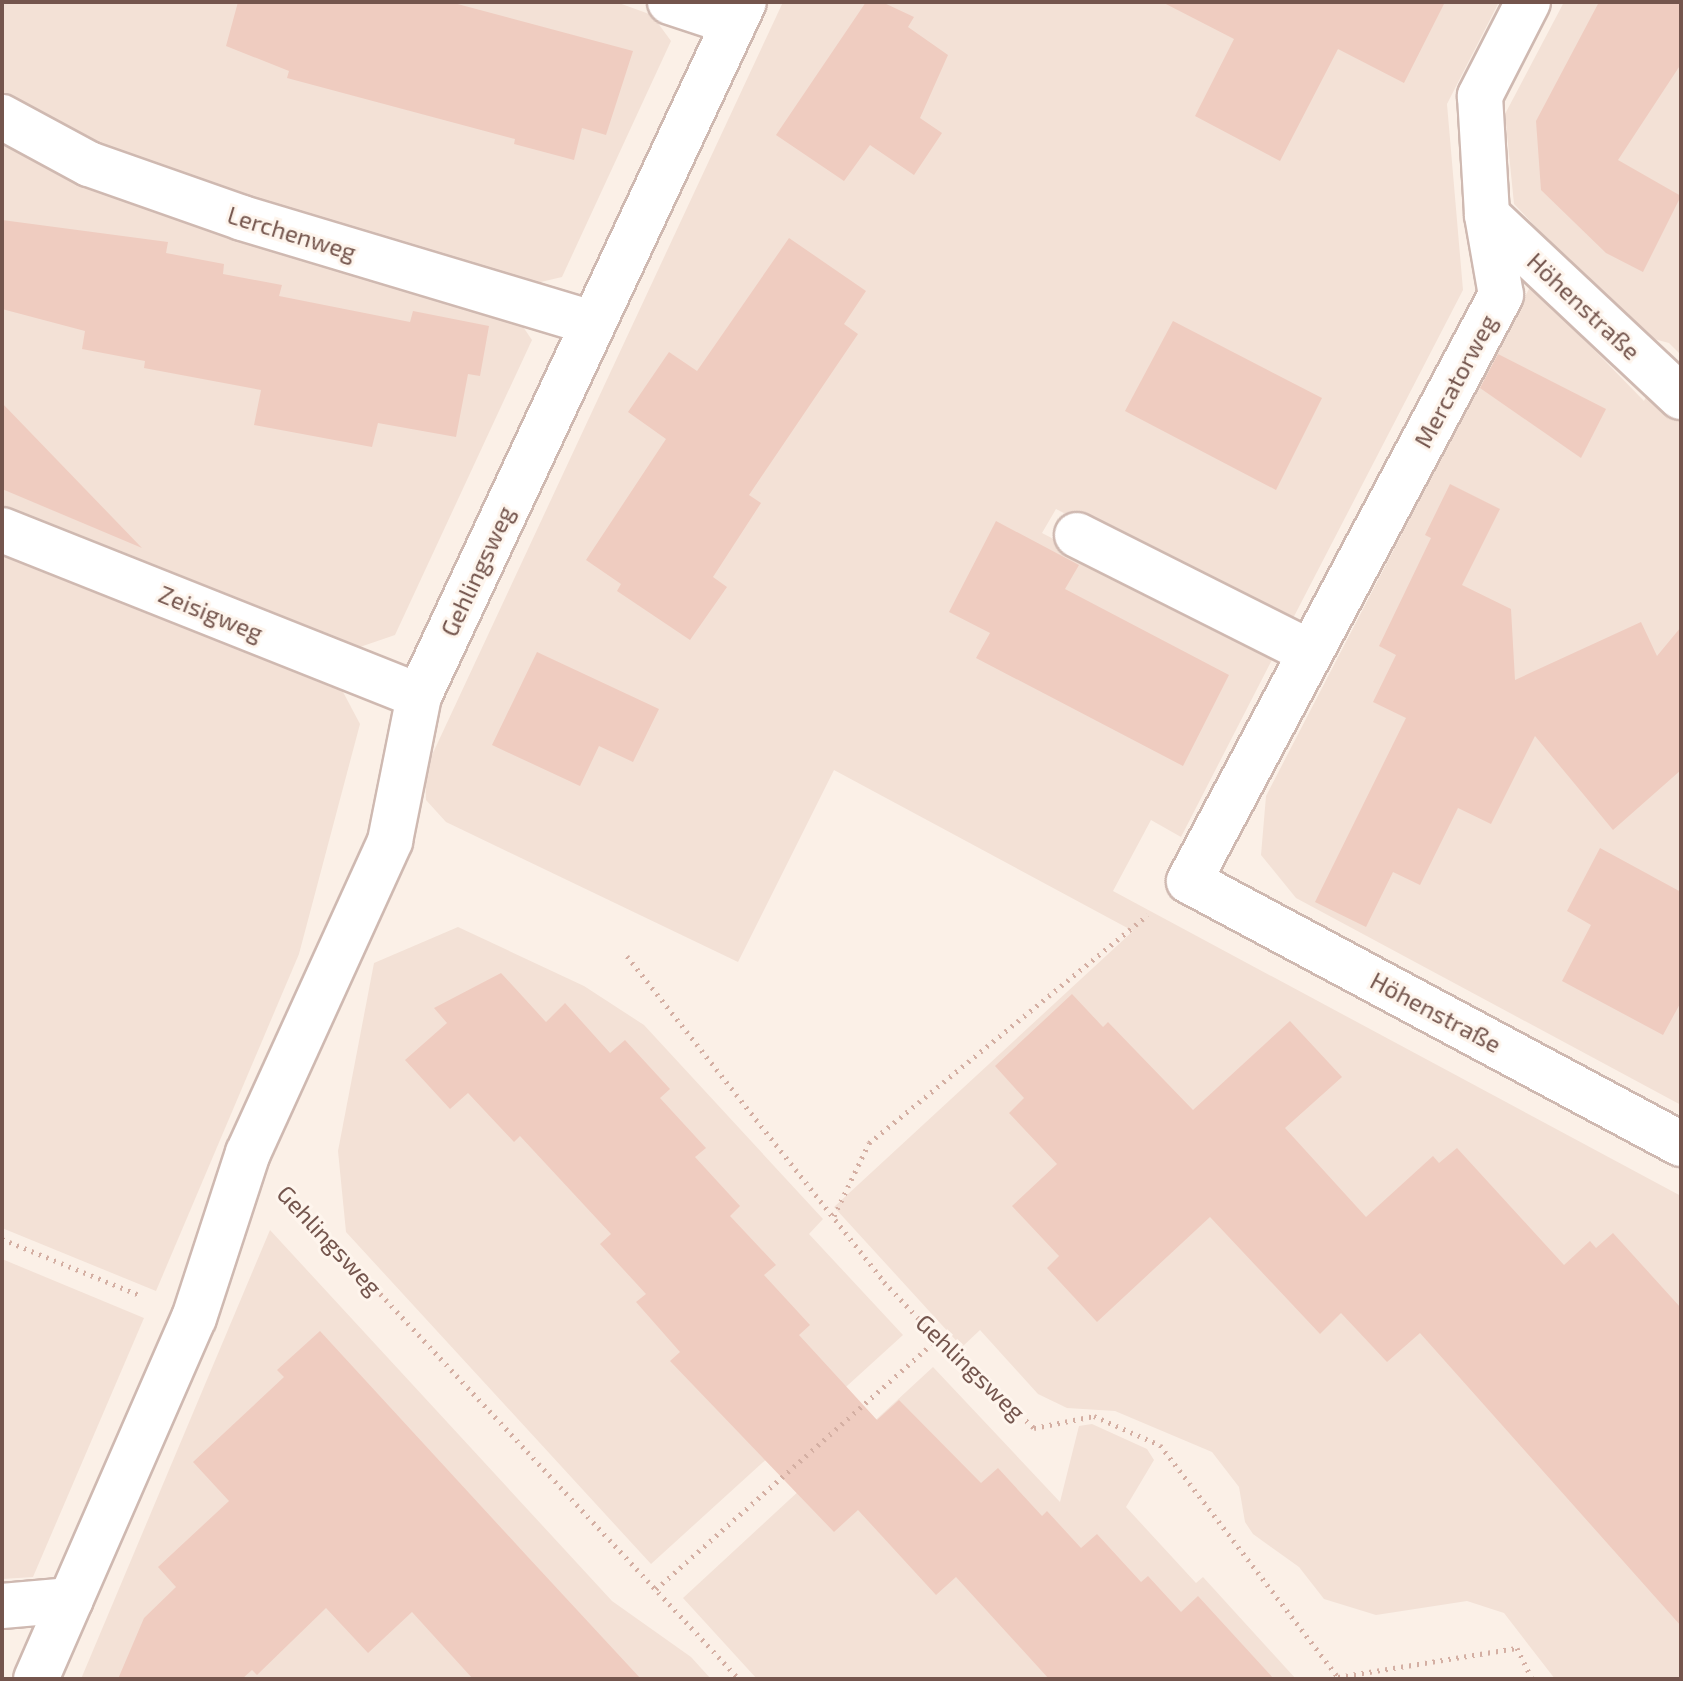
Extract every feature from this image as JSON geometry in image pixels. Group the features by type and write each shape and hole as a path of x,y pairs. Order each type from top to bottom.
{"street":[{"path":"670,2 739,13"},
{"name":"Mercatorweg","path":"1189,881 1501,295 1487,215 1480,96 1528,2"},
{"name":"Gehlingsweg","path":"36,1679 194,1318 248,1153 390,841 419,696 739,13"},
{"name":"Lerchenweg","path":"2,117 89,164 242,218 593,323"},
{"name":"Höhenstraße","path":"1487,215 1681,397"},
{"name":"Zeisigweg","path":"2,530 419,696"},
{"path":"1077,535 1310,652"},
{"name":"Höhenstraße","path":"1189,881 1681,1144"},
{"path":"2,1606 71,1600"}],"path":[{"path":"834,1216 869,1143 1189,881"},
{"name":"Gehlingsweg","path":"627,956 884,1282 938,1339 1034,1428 1094,1416 1160,1445 1338,1677 1517,1648 1532,1679"},
{"name":"Gehlingsweg","path":"248,1153 739,1679"},
{"path":"2,1239 194,1318"},
{"path":"656,1589 938,1339"}],"shaded area":[{"path":"2,2 616,2 652,15 671,41 562,277 528,285 363,239 98,147 2,100"},
{"path":"783,2 1499,2 1447,104 1463,290 1288,628 1056,509 1042,533 1275,654 1181,837 1151,820 1113,891 1681,1196 1681,1679 1555,1679 1504,1613 1467,1601 1376,1615 1324,1599 1299,1567 1253,1534 1245,1522 1239,1487 1212,1452 1115,1411 1067,1408 1038,1394 980,1330 962,1347 834,1207 1133,931 834,770 738,962 446,822 426,800 425,770"},
{"path":"1564,2 1681,2 1681,355 1669,343 1639,335 1514,204 1505,114"},
{"path":"2,134 513,312 532,340 395,635 357,648 2,505"},
{"path":"1531,285 1644,401 1653,383 1681,412 1681,1105 1296,898 1261,855 1266,796"},
{"path":"2,552 342,690 360,724 299,954 156,1291 2,1228"},
{"path":"458,927 584,986 644,1025 823,1219 809,1234 903,1335 651,1564 346,1232 338,1151 374,963"},
{"path":"270,1230 612,1601 691,1657 711,1679 81,1679"},
{"path":"2,1259 144,1318 33,1577 2,1579"},
{"path":"933,1367 1060,1502 1079,1426 1092,1424 1147,1449 1154,1460 1126,1507 1196,1583 1203,1577 1296,1679 757,1679 683,1598"}],"building":[{"path":"238,2 450,2 633,51 606,135 582,128 574,160 514,144 515,139 287,78 289,71 226,46"},
{"path":"866,2 882,2 914,17 908,27 948,55 920,118 942,133 914,175 870,145 844,181 776,135"},
{"path":"1162,2 1445,2 1404,83 1338,49 1280,161 1195,116 1234,39"},
{"path":"1599,2 1681,2 1681,64 1618,160 1681,196 1643,272 1606,253 1541,190 1536,121"},
{"path":"2,220 168,242 166,253 224,264 223,274 282,285 279,296 410,322 413,311 489,326 480,376 468,374 456,437 378,423 372,447 254,425 261,390 144,368 145,361 82,349 85,331 2,309"},
{"path":"789,238 866,291 844,324 858,334 749,495 761,503 713,577 727,587 690,640 617,591 621,584 586,560 666,439 628,412 669,352 697,371"},
{"path":"1173,321 1322,398 1276,490 1125,411"},
{"path":"1498,354 1606,409 1581,458 1480,388"},
{"path":"2,403 142,548 2,489"},
{"path":"1450,484 1500,509 1462,585 1511,609 1515,680 1641,622 1657,656 1681,627 1681,770 1613,830 1535,736 1491,824 1458,808 1420,885 1393,872 1366,927 1315,902 1406,718 1373,702 1396,655 1379,646 1431,538 1425,535"},
{"path":"996,521 1079,565 1065,589 1229,675 1183,766 976,658 990,633 949,612"},
{"path":"537,652 659,709 633,762 599,746 580,786 492,745"},
{"path":"1600,848 1681,892 1681,1002 1663,1035 1562,981 1591,925 1567,911"},
{"path":"501,973 546,1022 565,1003 610,1053 625,1040 670,1089 660,1098 706,1148 695,1157 740,1206 730,1216 776,1265 764,1275 810,1325 799,1335 877,1420 899,1400 981,1483 998,1468 1042,1516 1047,1511 1081,1548 1097,1534 1141,1582 1148,1576 1181,1612 1198,1596 1274,1679 1049,1679 956,1577 936,1595 858,1510 834,1532 670,1361 680,1352 636,1302 646,1294 600,1244 611,1234 520,1136 514,1142 468,1093 450,1109 405,1060 447,1023 434,1008"},
{"path":"1072,994 1103,1027 1108,1022 1193,1110 1290,1021 1342,1077 1285,1128 1366,1217 1433,1156 1439,1163 1457,1148 1564,1265 1590,1241 1596,1248 1613,1233 1681,1308 1681,1626 1420,1333 1387,1362 1341,1313 1320,1334 1210,1217 1097,1322 1047,1268 1059,1256 1012,1206 1057,1164 1009,1113 1024,1098 995,1066"},
{"path":"320,1331 641,1679 473,1679 412,1612 368,1653 326,1608 257,1675 252,1670 242,1679 118,1679 144,1618 176,1587 158,1567 229,1501 193,1462 284,1377 277,1370"}]}
